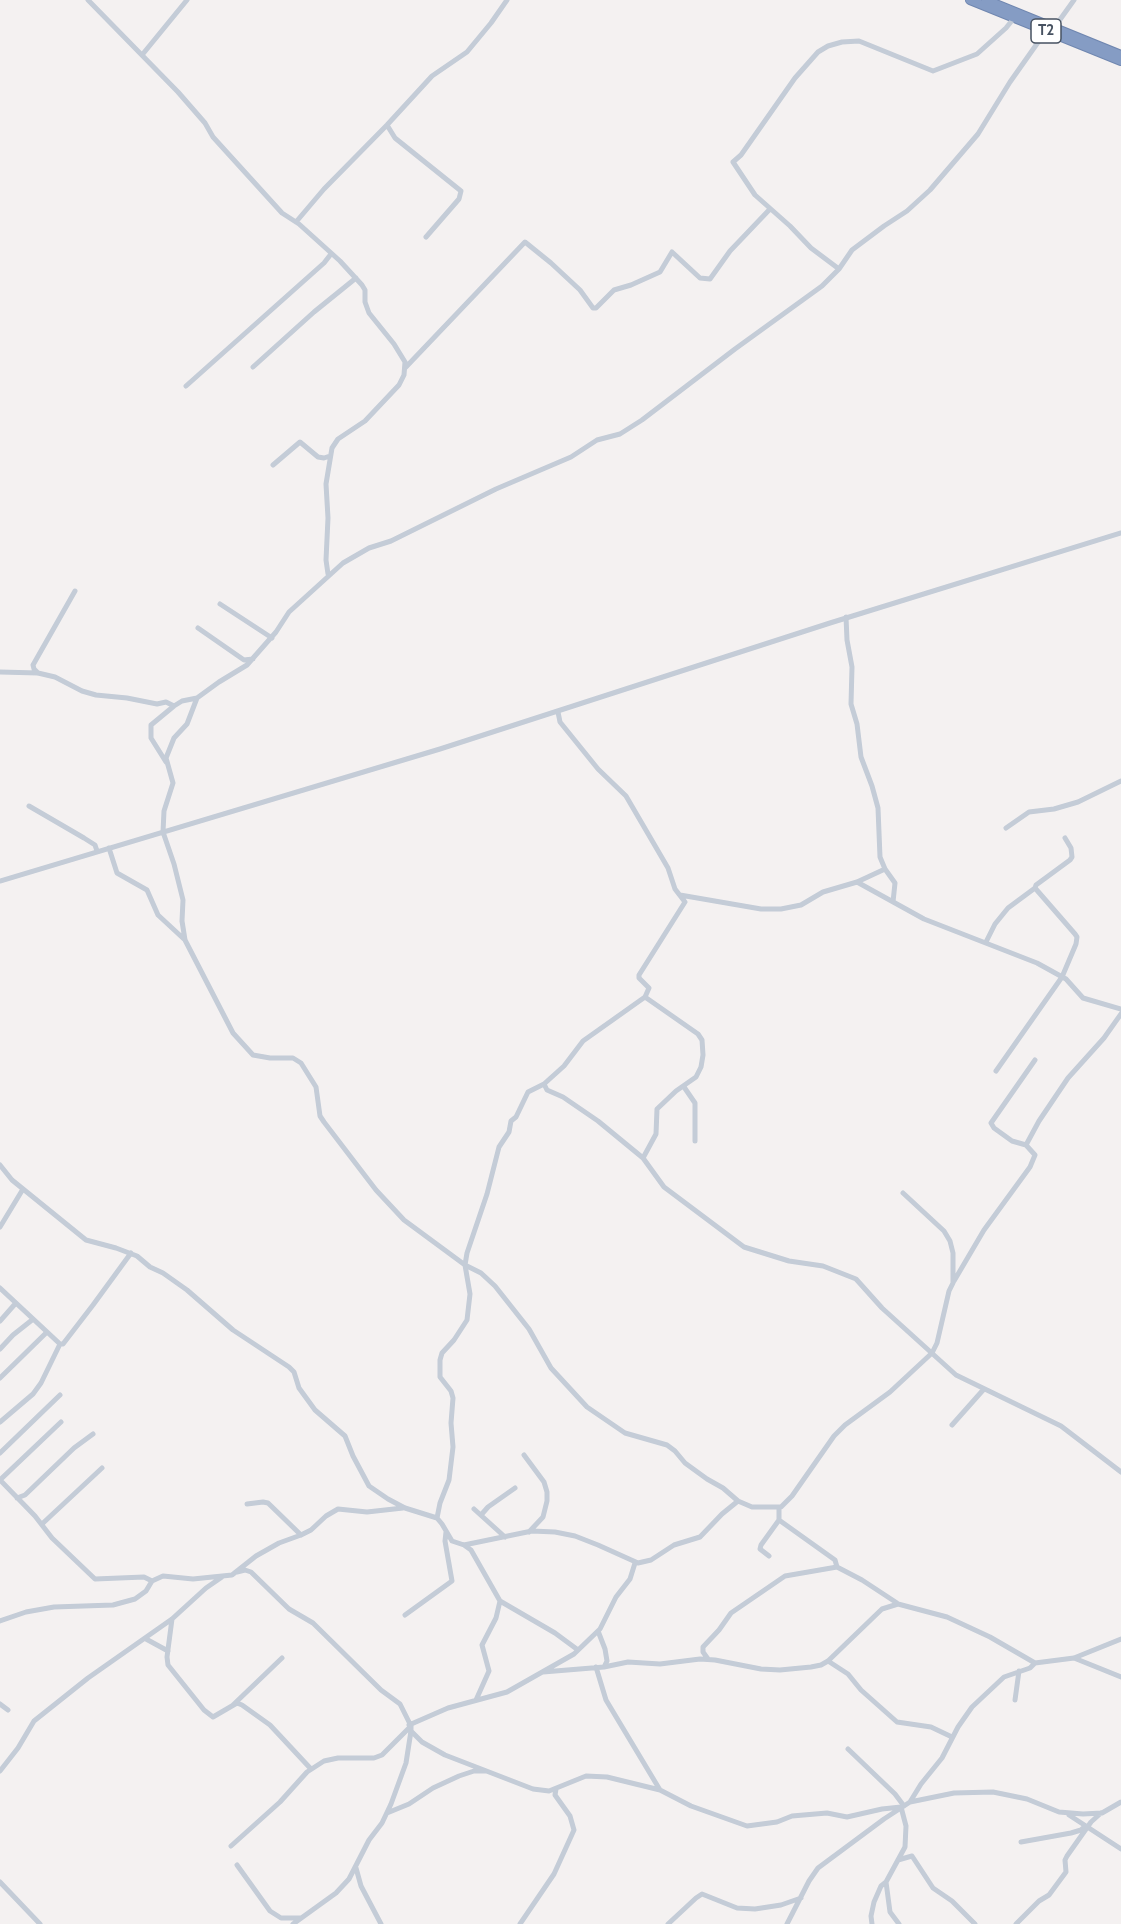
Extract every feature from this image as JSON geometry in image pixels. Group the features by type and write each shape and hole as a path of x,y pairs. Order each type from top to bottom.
{"highway":[{"name":"T2","path":"970,0 1014,18 1121,55"},
{"name":"T2","path":"986,0 1121,61"}],"street":[{"path":"88,0 178,92 205,123 213,137 272,203 296,222 356,278 365,290 365,302 369,313 405,362 404,375 399,385 365,420 338,439 332,448 326,484 328,574"},
{"path":"142,55 187,0"},
{"path":"296,222 324,189 432,76 467,52 507,0"},
{"path":"185,940 182,921 183,900 163,832 163,817 173,783 166,762 151,738 150,728 155,721 174,706 197,698 219,682 243,669 272,638 289,612 328,574 343,563 369,548 391,540 505,485 561,462 597,440 620,434 804,300 839,269 852,250 907,211 930,190 978,134 1010,82 1074,0"},
{"path":"839,269 815,251 755,195 733,162 741,155 795,78 818,52 836,43 859,41 933,70 977,54 1014,18"},
{"path":"387,125 395,138 461,191 459,199 426,237"},
{"path":"406,367 525,242 580,290 592,308 596,308 614,290 660,272 672,252 700,278 710,279 730,250 770,209"},
{"path":"186,386 324,263 331,254"},
{"path":"253,367 356,278"},
{"path":"273,465 300,442 318,457 330,456"},
{"path":"0,881 558,712 846,617 1121,533"},
{"path":"38,673 33,665 75,591"},
{"path":"220,604 272,638"},
{"path":"846,617 852,667 850,698 861,757 878,808 880,857 885,869 896,883 893,902"},
{"path":"198,628 244,660 253,659"},
{"path":"0,672 38,673 55,677 82,692 157,704 166,702 174,706"},
{"path":"166,762 170,744 187,724 197,698"},
{"path":"436,1518 449,1480 453,1447 452,1394 440,1377 440,1360 445,1348 454,1340 467,1320 470,1294 465,1265 467,1249 487,1194 499,1147 509,1132 511,1121 516,1117 528,1092 544,1084 567,1064 582,1043 645,997 649,988 639,978 639,975 685,902 675,889 668,868 626,796 598,769 560,722 558,712"},
{"path":"1006,828 1029,812 1054,809 1078,802 1121,781"},
{"path":"28,806 95,845 97,851"},
{"path":"986,942 995,924 1008,908 1070,860 1071,848 1065,838"},
{"path":"109,848 117,873 147,890 158,915 185,940 218,1000 228,1026 250,1053 258,1057 293,1058 301,1064 316,1087 320,1116 376,1190 404,1221 465,1265 481,1273 495,1286 529,1329 551,1368 587,1407 625,1433 667,1445 675,1450 685,1463 723,1488 738,1501 752,1507 779,1508 792,1496 834,1436 845,1425 890,1392 932,1353 937,1343 949,1291 953,1283 984,1230 1030,1167 1035,1155 1026,1145 1012,1141 994,1128 991,1123 1035,1060"},
{"path":"680,895 773,910 801,905 823,892 857,882 885,869"},
{"path":"857,882 924,919 1037,963 1062,977 1081,996 1121,1009"},
{"path":"996,1071 1062,977 1072,957 1077,937 1035,888"},
{"path":"643,1158 656,1134 658,1123 656,1111 676,1091 696,1077 703,1055 702,1040 698,1034 645,997"},
{"path":"1026,1145 1068,1078 1092,1052 1121,1014"},
{"path":"544,1084 547,1090 563,1097 598,1121 643,1158 664,1187 749,1250 789,1262 823,1266 855,1279 882,1308 956,1375 1061,1426 1121,1473"},
{"path":"684,1087 696,1112 695,1141"},
{"path":"0,1166 23,1189 86,1240 131,1253 172,1279 233,1330 289,1367 294,1372 299,1388 315,1410 345,1436 369,1486 405,1508 436,1518 450,1539 471,1550 500,1601 496,1618 482,1645 489,1671 476,1700"},
{"path":"0,1227 23,1189"},
{"path":"903,1193 938,1223 950,1241 953,1283"},
{"path":"0,1422 33,1394 41,1383 60,1344 63,1344 131,1253"},
{"path":"0,1288 60,1344"},
{"path":"0,1321 15,1304"},
{"path":"0,1349 32,1320"},
{"path":"0,1378 47,1332"},
{"path":"952,1425 984,1389"},
{"path":"0,1453 60,1395"},
{"path":"61,1422 0,1480 42,1524 52,1538 95,1579 144,1577 152,1581"},
{"path":"17,1498 25,1495 74,1448 93,1434"},
{"path":"524,1455 544,1482 547,1492 543,1517 529,1532"},
{"path":"42,1524 102,1468"},
{"path":"481,1515 514,1488"},
{"path":"464,1545 529,1532 555,1532 575,1536 635,1563 651,1560 674,1545 700,1537 738,1501"},
{"path":"247,1504 268,1503 301,1535"},
{"path":"0,1621 26,1612 54,1607 113,1605 135,1599 146,1591 152,1581 163,1576 193,1579 232,1575 256,1556 279,1543 311,1530 331,1512 338,1509 368,1512 405,1508"},
{"path":"770,1557 760,1549 779,1520 779,1508"},
{"path":"474,1509 505,1537"},
{"path":"779,1520 835,1560 837,1567"},
{"path":"405,1616 452,1581 445,1541 446,1532"},
{"path":"231,1846 279,1802 301,1777 324,1761 374,1758 382,1755 410,1727 433,1713 507,1692 578,1650 598,1631 616,1597 630,1579 635,1563"},
{"path":"708,1659 703,1652 703,1647 734,1610 785,1576 837,1567 862,1580 898,1604 947,1617 990,1637 1035,1663 1074,1658 1121,1639"},
{"path":"237,1572 245,1570 251,1572 289,1609 313,1623 381,1690 400,1704 410,1727 434,1749 533,1789 549,1791 586,1776 595,1775 660,1790 691,1806 747,1826 770,1824 792,1816 826,1813 847,1817 902,1806"},
{"path":"0,1771 18,1748 34,1721 88,1678 146,1639 206,1588 224,1576"},
{"path":"500,1601 555,1633 578,1650"},
{"path":"543,1672 628,1662 660,1664 691,1659 708,1659 749,1668 780,1670 811,1667 828,1661 880,1611 898,1604"},
{"path":"172,1619 168,1665 204,1710 213,1717 237,1703 242,1705 270,1725 311,1769"},
{"path":"598,1631 605,1649 607,1661 604,1666"},
{"path":"146,1639 168,1651"},
{"path":"232,1706 282,1658"},
{"path":"1074,1658 1121,1677"},
{"path":"828,1661 848,1674 861,1690 897,1722 930,1727 952,1737"},
{"path":"910,1802 942,1758 952,1737 972,1707 1004,1677 1030,1668 1035,1663"},
{"path":"596,1667 606,1700 660,1790"},
{"path":"1015,1701 1019,1671"},
{"path":"0,1704 8,1710"},
{"path":"293,1924 336,1893 349,1879 369,1840 387,1813 402,1777 410,1727"},
{"path":"848,1749 895,1794 902,1806 907,1835 898,1860 886,1882 881,1886 874,1902 872,1924"},
{"path":"387,1813 409,1804 433,1788 459,1776 474,1771 489,1771"},
{"path":"520,1924 554,1874 574,1830 570,1816 555,1796 556,1789"},
{"path":"787,1924 814,1874 825,1862 910,1802 954,1793 993,1792 1027,1799 1046,1809 1068,1814 1102,1813"},
{"path":"1016,1924 1039,1901 1049,1895 1061,1880 1066,1872 1065,1860 1091,1822 1121,1802"},
{"path":"1068,1814 1121,1849"},
{"path":"1021,1842 1071,1833 1087,1827"},
{"path":"898,1860 912,1856 933,1888 952,1901 975,1924"},
{"path":"237,1865 270,1911 284,1918 302,1918"},
{"path":"355,1868 361,1886 381,1924"},
{"path":"0,1882 40,1924"},
{"path":"886,1882 890,1912 899,1924"},
{"path":"668,1924 702,1894 728,1905 746,1909 781,1905 801,1898"}]}
